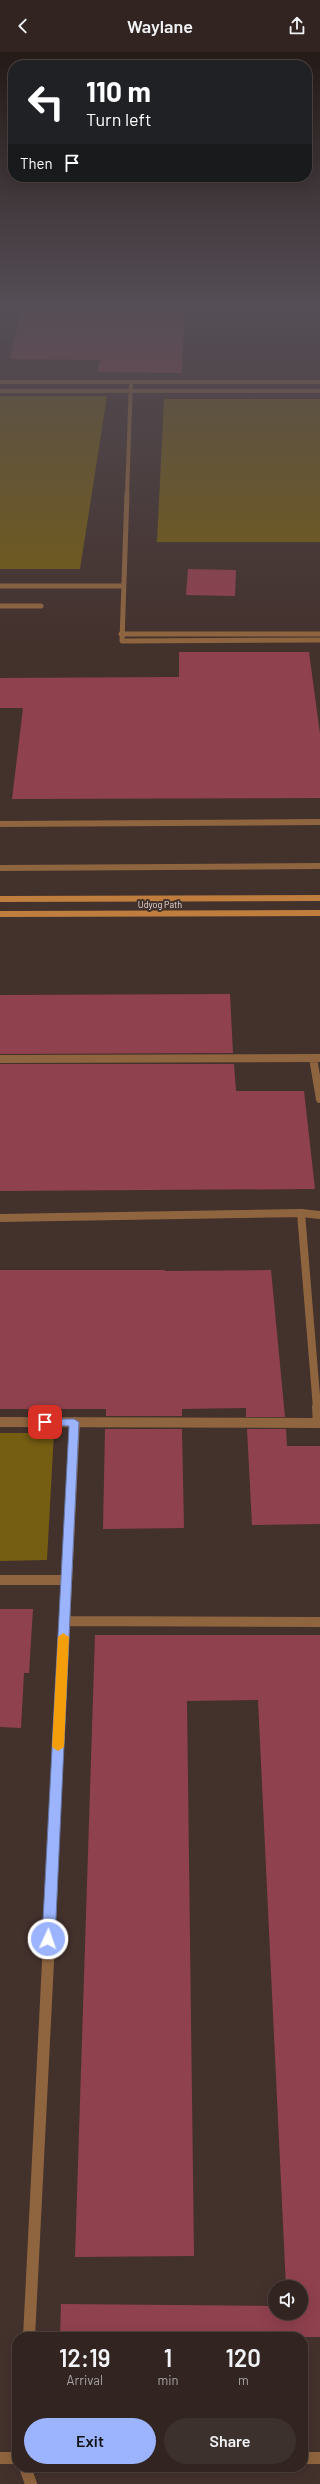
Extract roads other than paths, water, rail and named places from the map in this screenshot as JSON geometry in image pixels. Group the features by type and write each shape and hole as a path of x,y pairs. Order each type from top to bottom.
{"main road":[{"name":"Udyog Path","path":"0,899 320,898"},
{"name":"Udyog Path","path":"0,914 320,912"}],"street":[{"path":"129,418 121,634 122,641 320,640"},
{"path":"0,586 123,586"},
{"path":"0,606 41,606"},
{"path":"121,634 320,634"},
{"path":"0,824 320,822"},
{"path":"0,868 320,866"},
{"path":"0,1059 317,1058 320,1099"},
{"path":"0,1422 319,1423 300,1214"},
{"path":"0,1218 320,1215"},
{"path":"29,2332 74,1422"},
{"path":"0,1580 66,1580"},
{"path":"64,1621 320,1622"},
{"path":"0,2458 12,2458"},
{"path":"308,2458 320,2458"},
{"path":"27,2472 31,2484"}]}
